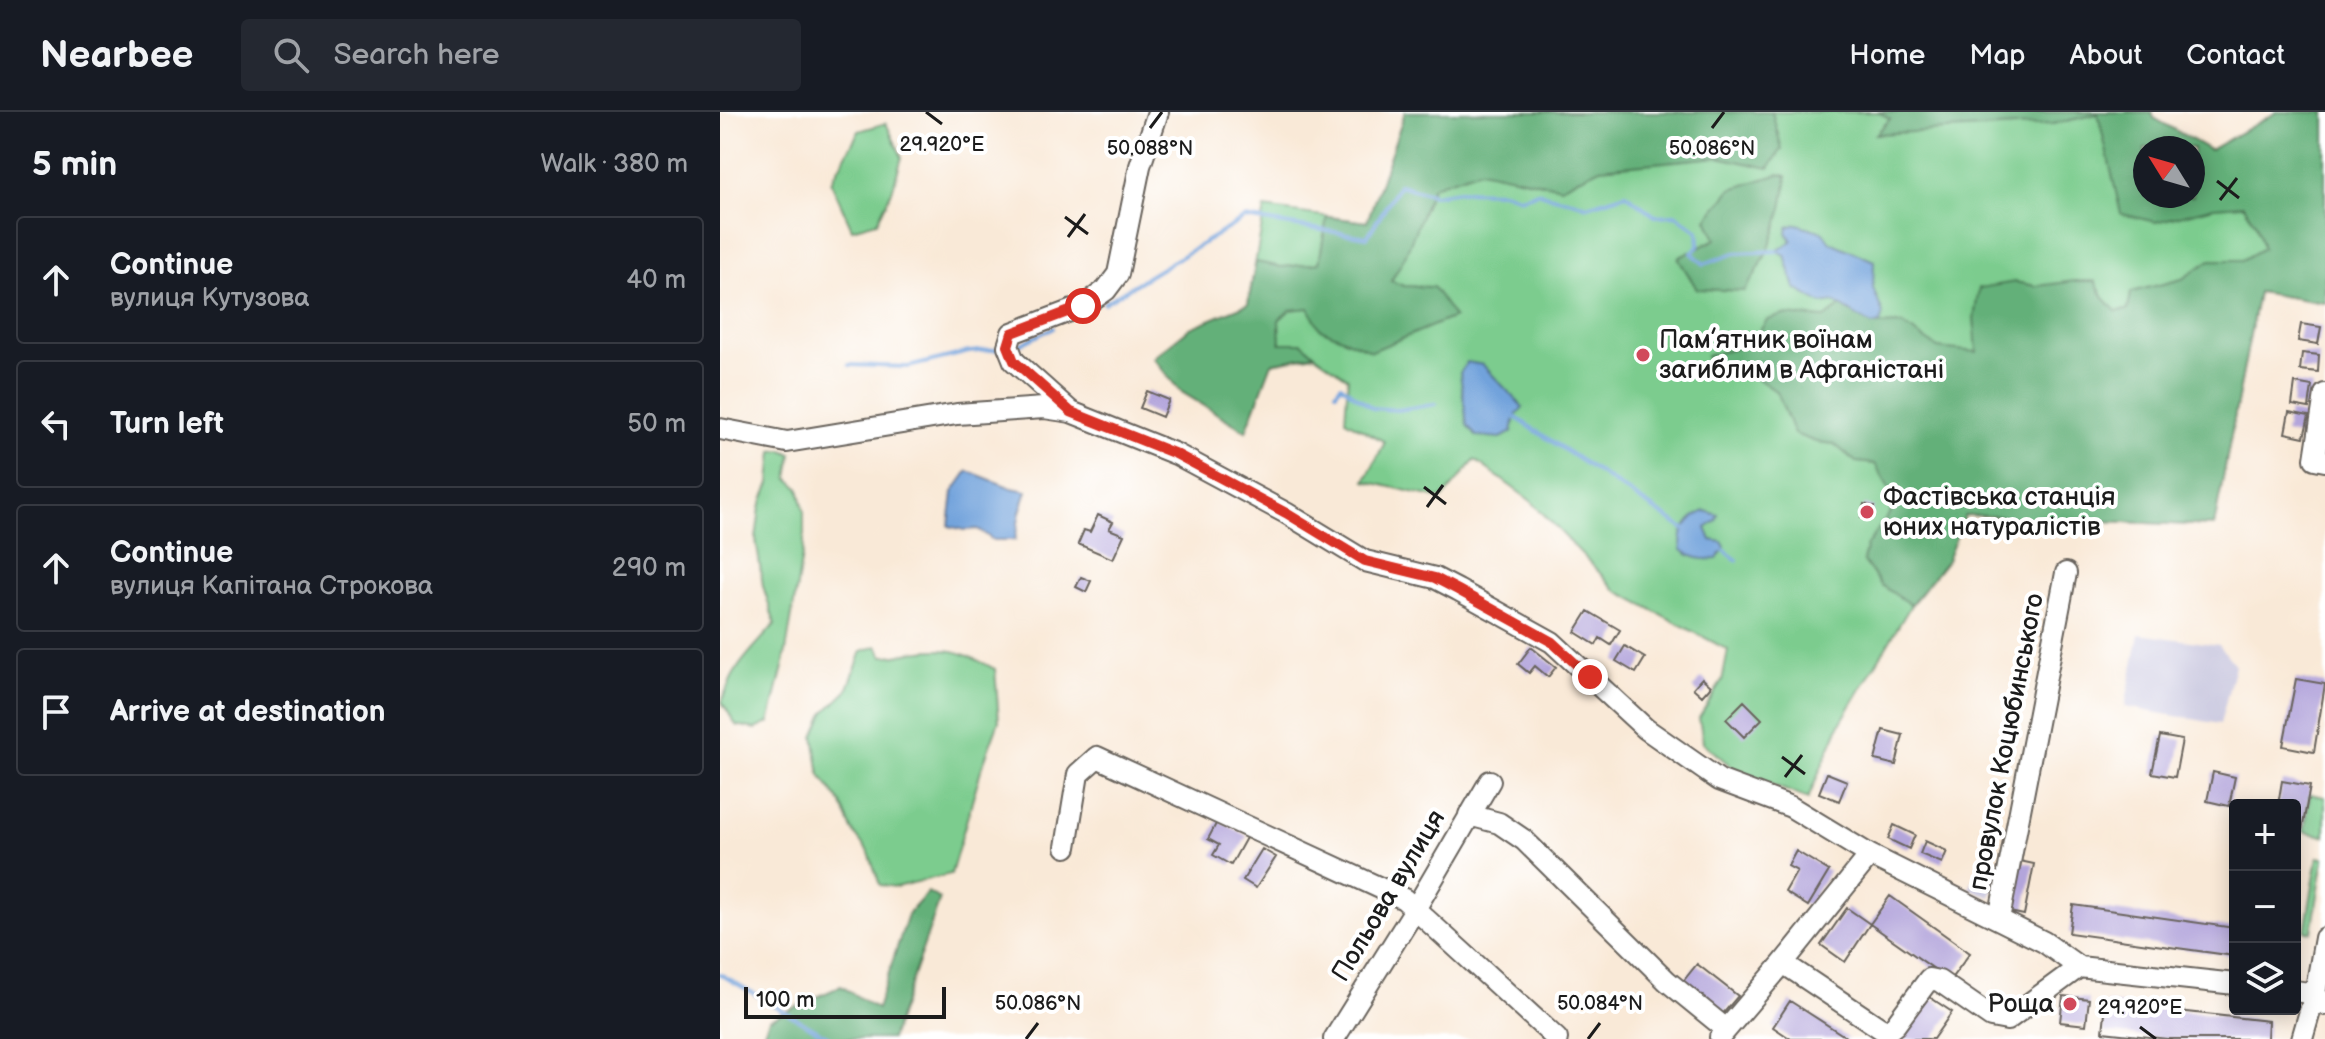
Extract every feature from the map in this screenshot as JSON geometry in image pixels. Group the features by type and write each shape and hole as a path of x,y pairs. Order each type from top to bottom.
{"street":[{"path":"1071,412 1014,361 1008,346 1012,333 1083,306 1106,290 1118,274 1140,166 1158,112"},
{"path":"2325,394 2315,459 2325,461"},
{"path":"720,429 787,442 957,414 1044,408 1071,412 1176,454 1286,513 1365,561 1435,578 1458,590 1552,642 1646,729 1719,780 1791,807 1870,855 2044,942 2079,967 2229,983"},
{"name":"провулок Коцюбинського","path":"1999,919 2066,573"},
{"path":"1066,847 1078,774 1097,757 1404,899 1557,1039"},
{"name":"Польова вулиця","path":"1334,1039 1490,781"},
{"path":"1469,815 1499,823 1524,840 1722,1034 1870,855"},
{"path":"2305,1039 2325,938"},
{"path":"1783,963 1886,1032 1895,1025 1929,979 1939,981 1991,1017 2007,1020 2079,967"},
{"path":"2305,1039 2325,1023"}],"shaded area":[{"path":"2139,634 2219,645 2235,665 2220,724 2125,707"},
{"path":"1987,864 2001,870 1990,897 1969,888 1973,880 1979,882"}],"green space":[{"path":"1405,112 2152,112 2154,118 2186,136 2133,136 2133,208 2205,208 2205,147 2210,150 2277,112 2325,112 2325,303 2258,292 2214,526 1965,515 1947,560 1911,605 1840,724 1808,799 1738,772 1703,743 1699,718 1722,681 1728,650 1617,591 1531,501 1475,460 1442,499 1365,481 1385,442 1345,420 1348,378 1315,355 1272,363 1246,431 1180,391 1153,358 1190,328 1248,304 1265,208 1367,222"},
{"path":"1405,112 1772,112 1782,149 1769,168 1718,157 1600,168 1561,187 1480,170 1433,186 1405,256 1391,281 1404,286 1433,287 1454,317 1372,351 1320,329 1309,308 1290,310 1279,320 1280,343 1302,343 1315,354 1272,363 1246,431 1180,391 1153,358 1190,328 1248,304 1256,262 1282,267 1319,263 1327,217 1367,222"},
{"path":"1878,112 2152,112 2154,118 2186,136 2133,136 2133,208 2205,208 2205,147 2210,150 2277,112 2325,112 2325,303 2258,292 2214,526 1965,515 1947,560 1911,605 1881,585 1863,560 1867,545 1892,510 1889,488 1875,464 1856,462 1834,444 1816,442 1794,434 1777,392 1742,368 1712,372 1706,356 1751,344 1767,320 1783,315 1825,318 1841,306 1872,325 1902,324 1938,348 1977,352 1974,318 1979,288 2015,282 2037,286 2095,281 2116,311 2128,310 2131,292 2182,279 2210,260 2242,260 2263,248 2256,224 2243,205 2214,207 2156,222 2121,214 2098,114 2053,124 1876,134 1890,119"},
{"path":"886,123 902,157 892,191 877,222 852,229 831,182 859,131"},
{"path":"1779,174 1787,176 1778,222 1768,251 1744,291 1697,289 1678,258 1716,239 1707,219 1731,189"},
{"path":"783,450 792,454 788,478 799,488 804,511 804,544 784,663 769,723 756,729 736,725 722,702 737,668 775,624 763,586 756,539 760,507 770,483 773,451"},
{"path":"877,646 883,656 952,651 995,669 999,721 981,770 951,874 896,887 880,885 869,853 852,830 841,803 820,775 814,736 824,713 847,691 862,651"},
{"path":"2310,794 2325,797 2325,836 2304,832"},
{"path":"2318,857 2324,858 2312,932 2305,931"},
{"path":"928,892 940,899 891,1039 761,1039 769,1019 841,986 877,1009 908,914"}],"water":[{"path":"1797,224 1823,232 1830,242 1874,261 1873,288 1883,314 1880,323 1872,325 1834,302 1822,304 1795,288 1785,255 1777,251 1792,241 1787,233 1788,227"},
{"path":"1467,362 1483,365 1523,407 1515,417 1512,432 1501,438 1476,436 1467,425 1460,373"},
{"path":"968,471 1027,491 1015,540 993,540 978,529 964,530 949,526 953,492"},
{"path":"1706,511 1718,515 1716,521 1706,528 1711,540 1722,542 1725,547 1717,559 1698,558 1682,550 1686,526"}],"building":[{"path":"2301,324 2321,327 2318,344 2298,341"},
{"path":"2302,353 2319,355 2318,372 2300,370"},
{"path":"2295,383 2312,386 2309,408 2292,405"},
{"path":"1147,391 1169,400 1162,417 1140,408"},
{"path":"2289,412 2309,416 2304,437 2285,433"},
{"name":"Фастівська станція юних натуралістів","path":"1864,504 1874,507 1870,519 1861,517"},
{"path":"1098,515 1113,522 1109,529 1124,535 1113,559 1078,544 1084,530 1090,532"},
{"path":"1081,577 1091,581 1086,592 1076,587"},
{"path":"1588,611 1620,630 1611,645 1600,638 1596,645 1575,632"},
{"path":"1625,646 1645,658 1636,673 1616,661"},
{"path":"1531,647 1556,667 1548,677 1535,666 1529,673 1518,664"},
{"path":"1702,678 1711,686 1702,696 1693,688"},
{"path":"2296,679 2325,684 2314,752 2283,746"},
{"path":"1744,701 1762,719 1744,737 1726,719"},
{"path":"1883,730 1903,735 1896,765 1875,760"},
{"path":"2160,736 2182,740 2175,777 2152,773"},
{"path":"2213,772 2235,777 2229,806 2207,801"},
{"path":"1827,773 1847,781 1839,801 1819,793"},
{"path":"2282,781 2310,786 2301,836 2301,799 2279,799"},
{"path":"1218,820 1247,836 1231,865 1213,855 1219,845 1208,839"},
{"path":"1894,825 1915,835 1909,849 1888,839"},
{"path":"1925,841 1947,851 1942,863 1920,854"},
{"path":"1262,849 1276,857 1256,888 1243,880"},
{"path":"1796,851 1829,871 1808,906 1785,892 1797,871 1788,866"},
{"path":"2015,860 2034,864 2024,915 2005,911"},
{"path":"1890,896 1970,953 1950,980 1870,924"},
{"path":"2073,905 2229,927 2229,955 2069,933"},
{"path":"1847,908 1870,924 1845,962 1821,945"},
{"path":"1697,964 1738,996 1721,1016 1681,984"},
{"path":"1928,996 1952,1012 1933,1039 1891,1039 1897,1030 1901,1033"},
{"path":"2063,996 2089,999 2086,1025 2060,1022"},
{"path":"1790,1001 1849,1039 1791,1039 1773,1027"},
{"path":"2106,1003 2268,1021 2267,1039 2168,1039 2103,1032"}],"waterway":[{"path":"1104,303 1245,218 1367,237 1399,185 1434,195 1460,191 1503,192 1521,198 1538,192 1587,206 1626,194 1655,216 1676,215 1698,231 1699,244 1692,253 1704,264 1735,253 1777,251"},
{"path":"1015,347 1053,328"},
{"path":"849,365 908,367 969,352 1002,349"},
{"path":"1336,392 1341,385 1372,408 1398,410 1435,404"},
{"path":"1515,417 1684,529"},
{"path":"1724,550 1737,560"},
{"path":"720,974 832,1039"}],"place":[{"name":"Пам’ятник воїнам загиблим в Афганістані","path":"1643,355"},
{"name":"Фастівська станція юних натуралістів","path":"1867,512"},
{"name":"Роща","path":"2070,1004"}],"route":[{"path":"1083,306 1012,333 1008,346 1014,361 1071,412 1176,454 1286,513 1365,561 1435,578 1552,642 1590,677"}]}
